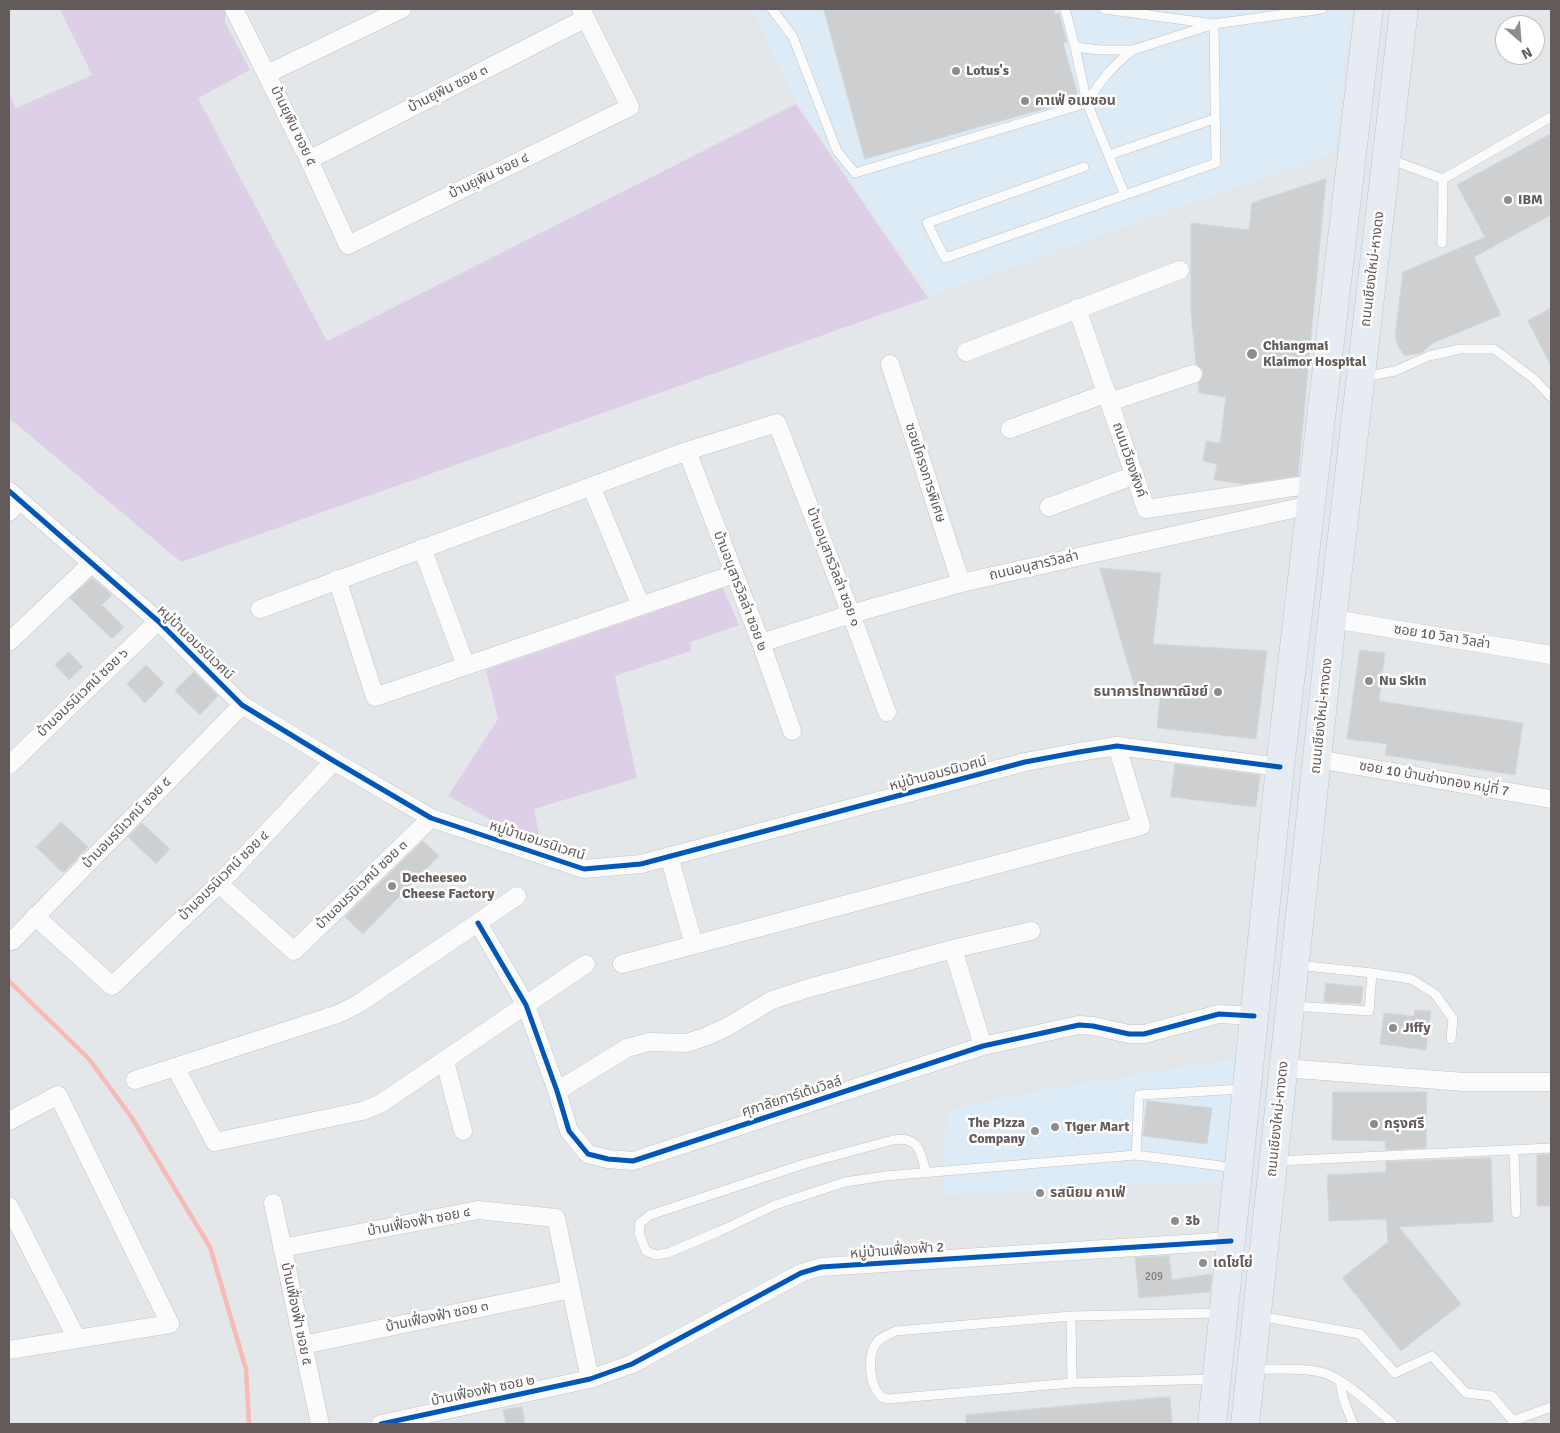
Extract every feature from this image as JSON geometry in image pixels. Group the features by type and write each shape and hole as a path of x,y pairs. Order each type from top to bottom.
{"main road":[{"path":"1212,1424 1295,632 1370,9"},
{"name":"ถนนเชียงใหม่-หางดง","path":"1245,1424 1331,628 1386,158 1407,10"},
{"path":"1295,632 1331,628"}],"street":[{"name":"บ้านยุพิน ซอย ๕","path":"234,9 309,160 348,245"},
{"path":"267,74 402,9"},
{"name":"บ้านยุพิน ซอย ๔","path":"348,245 630,107 584,13"},
{"name":"บ้านยุพิน ซอย ๓","path":"309,160 584,13"},
{"path":"966,352 1180,270"},
{"name":"ถนนเวียงพิงค์","path":"1078,308 1146,509 1312,494"},
{"name":"ซอยโครงการพิเศษ","path":"890,364 961,583"},
{"path":"1010,429 1193,374"},
{"name":"บ้านอนุสารวิลล่า ซอย ๑","path":"687,451 777,423 887,712"},
{"path":"260,609 687,451"},
{"name":"บ้านอนุสารวิลล่า ซอย ๒","path":"687,451 761,643 792,731"},
{"path":"1049,508 1135,475"},
{"path":"591,486 641,606"},
{"name":"ถนนอนุสารวิลล่า","path":"761,643 851,614 961,583 1312,494"},
{"name":"หมู่บ้านอมรนิเวศน์","path":"12,502 92,564 158,621 242,705 430,818 584,869 641,864 1025,762 1117,746 1280,767"},
{"path":"422,548 466,666"},
{"path":"9,642 92,564"},
{"path":"337,580 375,697 734,574"},
{"name":"บ้านอมรนิเวศน์ ซอย ๖","path":"9,765 158,621"},
{"name":"ซอย 10 วิลา วิลล่า","path":"1331,628 1551,655"},
{"name":"บ้านอมรนิเวศน์ ซอย ๕","path":"12,940 242,705"},
{"path":"622,964 1141,826 1117,746"},
{"name":"ซอย 10 บ้านช่างทอง หมู่ที่ 7","path":"1317,759 1551,799"},
{"name":"บ้านอมรนิเวศน์ ซอย ๔","path":"35,916 112,986 219,884 334,761"},
{"name":"บ้านอมรนิเวศน์ ซอย ๓","path":"219,884 294,951 430,818"},
{"path":"669,856 694,945"},
{"path":"135,1080 338,1014 358,1004 517,896"},
{"name":"ศุภาลัยการ์เด้นวิลล์","path":"478,923 526,1005 557,1091 569,1131 588,1154 608,1159 632,1161 983,1046 1079,1025 1129,1034 1144,1034 1219,1014 1254,1016"},
{"path":"557,1091 627,1048 649,1042 686,1043 727,1027 772,1000 809,988 953,949 1031,931"},
{"path":"953,949 983,1046"},
{"path":"175,1067 215,1142 362,1111 380,1104 586,964"},
{"path":"444,1061 463,1131"},
{"path":"1284,1068 1464,1082 1551,1082"},
{"path":"9,1121 58,1095 170,1324 9,1350"},
{"name":"บ้านเฟื่องฟ้า ซอย ๕","path":"273,1203 320,1424"},
{"path":"9,1206 76,1339"},
{"name":"บ้านเฟื่องฟ้า ซอย ๔","path":"282,1248 478,1210 556,1218 571,1289"},
{"name":"หมู่บ้านเฟื่องฟ้า 2","path":"590,1379 632,1364 801,1273 821,1267 1231,1241"},
{"path":"571,1289 590,1379"},
{"name":"บ้านเฟื่องฟ้า ซอย ๓","path":"303,1345 571,1289"},
{"name":"บ้านเฟื่องฟ้า ซอย ๒","path":"381,1424 590,1379"}],"lane":[{"path":"772,9 793,37 837,151 856,173 1087,104 1105,75 1133,50"},
{"path":"1065,9 1087,104 1125,195"},
{"path":"1104,9 1214,24"},
{"path":"1075,47 1100,50 1133,50 1214,24 1322,9"},
{"path":"1084,166 927,223 945,258 1216,164 1214,24"},
{"path":"1443,179 1551,116"},
{"path":"1109,155 1214,119"},
{"path":"1386,158 1443,179"},
{"path":"1442,243 1443,179"},
{"path":"1360,378 1395,370 1429,356 1460,349 1494,349 1534,379 1551,397"},
{"path":"1295,965 1411,979 1434,994 1453,1019 1451,1039"},
{"path":"1290,1006 1369,1011 1372,974"},
{"path":"1136,1155 1139,1095 1247,1088"},
{"path":"926,1173 921,1154 913,1142 906,1139 893,1140 804,1164 650,1215 640,1223 639,1234 646,1251 661,1255 688,1245 775,1204 845,1182 885,1176 926,1173 1136,1155 1239,1169"},
{"path":"1274,1162 1551,1148"},
{"path":"1514,1150 1516,1213"},
{"path":"1217,1379 1072,1383 888,1399 879,1394 870,1370 873,1348 881,1338 896,1332 1071,1316 1224,1313"},
{"path":"1071,1316 1072,1383"},
{"path":"1257,1316 1360,1334 1395,1374 1432,1356 1466,1393 1492,1396 1513,1421 1551,1407"},
{"path":"1251,1369 1300,1369 1321,1372 1340,1381 1392,1424"},
{"path":"1340,1381 1343,1398 1352,1424"}],"shaded area":[{"path":"60,9 225,9 225,22 250,70 198,98 327,341 796,104 928,298 181,562 9,418 9,94 16,108 92,75"},
{"path":"751,9 1352,9 1334,153 931,296 796,102"},
{"path":"723,588 739,625 691,642 691,651 615,676 637,778 534,809 542,848 448,796 498,719 486,670"},
{"path":"1243,1057 1230,1181 943,1196 947,1110 1029,1092"}],"building":[{"name":"Lotus's","path":"824,9 1054,9 1055,14 1059,13 1067,42 1063,43 1079,99 865,159"},
{"path":"1551,134 1551,215 1474,257 1501,315 1433,343 1421,353 1405,356 1399,348 1395,336 1403,272 1485,237 1457,185"},
{"name":"Chiangmai Klaimor Hospital","path":"1326,179 1298,476 1243,484 1214,480 1217,464 1203,461 1206,441 1220,443 1226,397 1199,393 1198,383 1203,376 1203,370 1196,364 1191,314 1191,223 1249,230 1252,203"},
{"path":"1551,308 1551,366 1528,321"},
{"path":"1100,568 1161,573 1153,644 1267,651 1256,739 1157,728 1160,697 1137,694"},
{"path":"92,578 112,595 102,605 124,627 112,639 70,598"},
{"path":"1360,650 1385,653 1379,701 1523,723 1515,775 1385,755 1387,744 1347,739"},
{"path":"69,652 83,667 69,680 55,665"},
{"path":"146,665 164,683 145,703 127,684"},
{"path":"194,672 218,696 200,715 175,691"},
{"path":"1175,764 1260,775 1256,807 1171,797"},
{"path":"61,822 88,847 63,873 36,847"},
{"path":"142,823 170,849 156,864 128,837"},
{"name":"Decheeseo Cheese Factory","path":"423,841 439,856 363,934 345,917"},
{"path":"1326,983 1363,987 1361,1004 1324,1002"},
{"path":"1415,1010 1431,1011 1426,1050 1380,1044 1384,1013 1414,1016"},
{"path":"1333,1092 1427,1092 1426,1148 1386,1150 1385,1141 1332,1140"},
{"path":"1147,1101 1212,1108 1207,1144 1143,1136"},
{"path":"1551,1154 1551,1206 1537,1206 1537,1155"},
{"path":"1491,1158 1493,1222 1399,1227 1461,1304 1401,1351 1342,1278 1388,1242 1386,1219 1329,1221 1327,1175 1386,1172 1386,1162"},
{"path":"1169,1256 1172,1280 1212,1274 1210,1292 1139,1298 1135,1258"},
{"path":"1170,1397 1172,1424 966,1424 966,1415"},
{"path":"522,1407 525,1424 506,1424 503,1410"}],"waterway":[{"path":"9,981 89,1059 132,1118 210,1247 246,1369 249,1424"}],"cycle path":[{"path":"9,491 158,621 242,705 431,818 584,869 641,864 1025,762 1117,746 1280,767"},
{"path":"478,923 526,1005 557,1091 569,1131 588,1154 608,1159 633,1161 983,1046 1079,1025 1129,1034 1144,1034 1219,1014 1254,1016"},
{"path":"381,1424 590,1379 632,1364 801,1273 821,1267 1231,1241"}],"place":[{"name":"Lotus's","path":"956,71"},
{"name":"คาเฟ่ อเมซอน","path":"1025,101"},
{"name":"IBM","path":"1508,200"},
{"name":"Chiangmai Klaimor Hospital","path":"1252,354"},
{"name":"Nu Skin","path":"1369,681"},
{"name":"ธนาคารไทยพาณิชย์","path":"1218,692"},
{"name":"Decheeseo Cheese Factory","path":"392,886"},
{"name":"Jiffy","path":"1393,1028"},
{"name":"กรุงศรี","path":"1374,1124"},
{"name":"Tiger Mart","path":"1055,1127"},
{"name":"The Pizza Company","path":"1035,1131"},
{"name":"รสนิยม คาเฟ่","path":"1040,1193"},
{"name":"3b","path":"1175,1221"},
{"name":"เดโชโย่","path":"1203,1263"}]}
